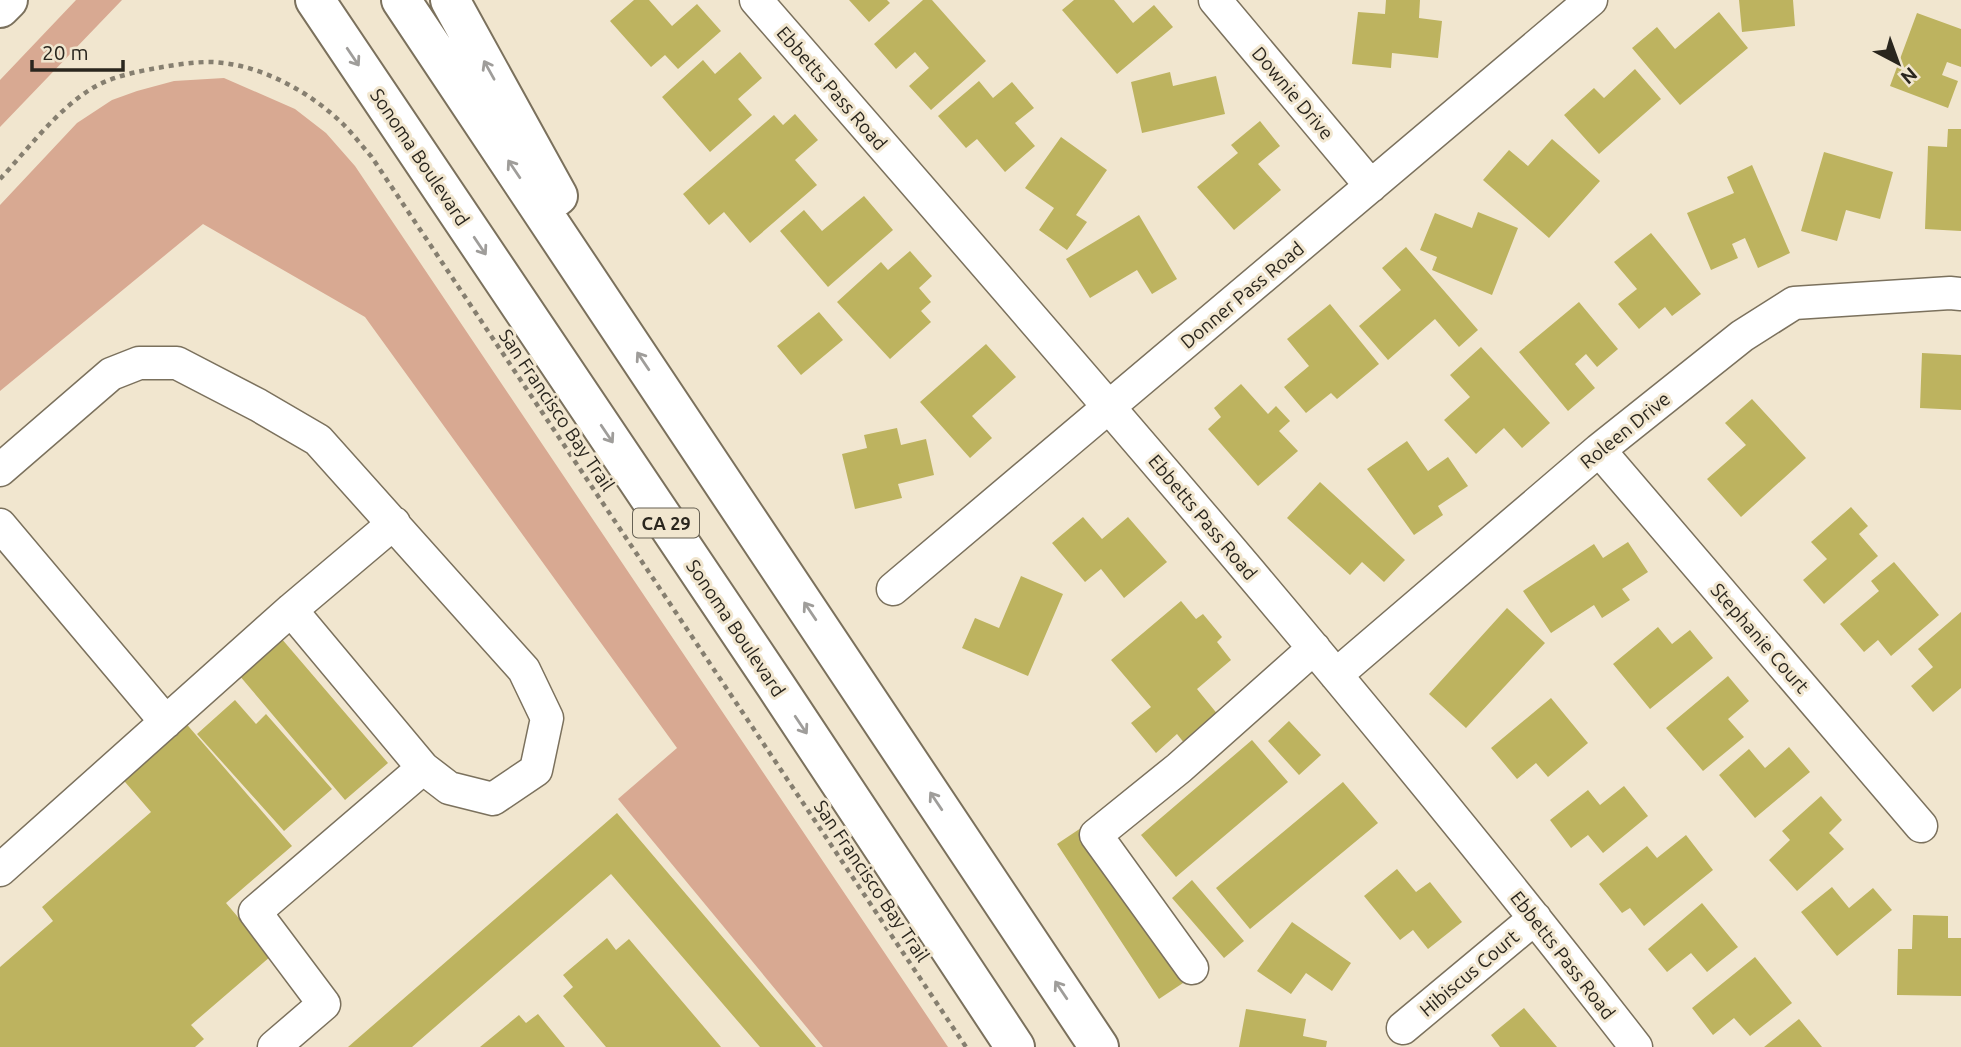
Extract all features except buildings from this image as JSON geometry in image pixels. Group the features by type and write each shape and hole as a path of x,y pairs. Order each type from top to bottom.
{"highway":[{"path":"0,8 8,0"},
{"name":"Sonoma Boulevard","path":"315,0 1015,1047"},
{"path":"401,0 1099,1047"},
{"path":"450,0 547,174 620,327"}],"street":[{"name":"Ebbetts Pass Road","path":"756,0 1109,406 1314,648 1535,918 1636,1047"},
{"name":"Downie Drive","path":"1215,0 1371,186"},
{"name":"Donner Pass Road","path":"892,589 1591,0"},
{"name":"Roleen Drive","path":"1336,675 1599,450 1742,336 1794,303 1961,294"},
{"path":"0,470 111,374 139,363 177,363 258,405 318,440 524,670 547,718 536,770 493,799 449,788 423,768 291,610"},
{"name":"Stephanie Court","path":"1599,450 1921,826"},
{"path":"0,870 291,610 394,523"},
{"path":"0,525 166,722"},
{"path":"1192,968 1096,835 1179,768 1314,648"},
{"path":"274,1047 324,1004 255,912 423,768"},
{"name":"Hibiscus Court","path":"1402,1028 1535,918"}],"path":[{"name":"San Francisco Bay Trail","path":"0,179 56,118 92,89 131,72 172,65 211,62 248,68 281,81 311,99 342,124 371,156 966,1047"}],"shaded area":[{"path":"76,0 122,0 0,127 0,80"},
{"path":"224,78 295,109 326,133 355,166 948,1047 823,1047 618,799 677,748 365,317 203,224 0,391 0,205 77,123 112,100 174,81"}]}
